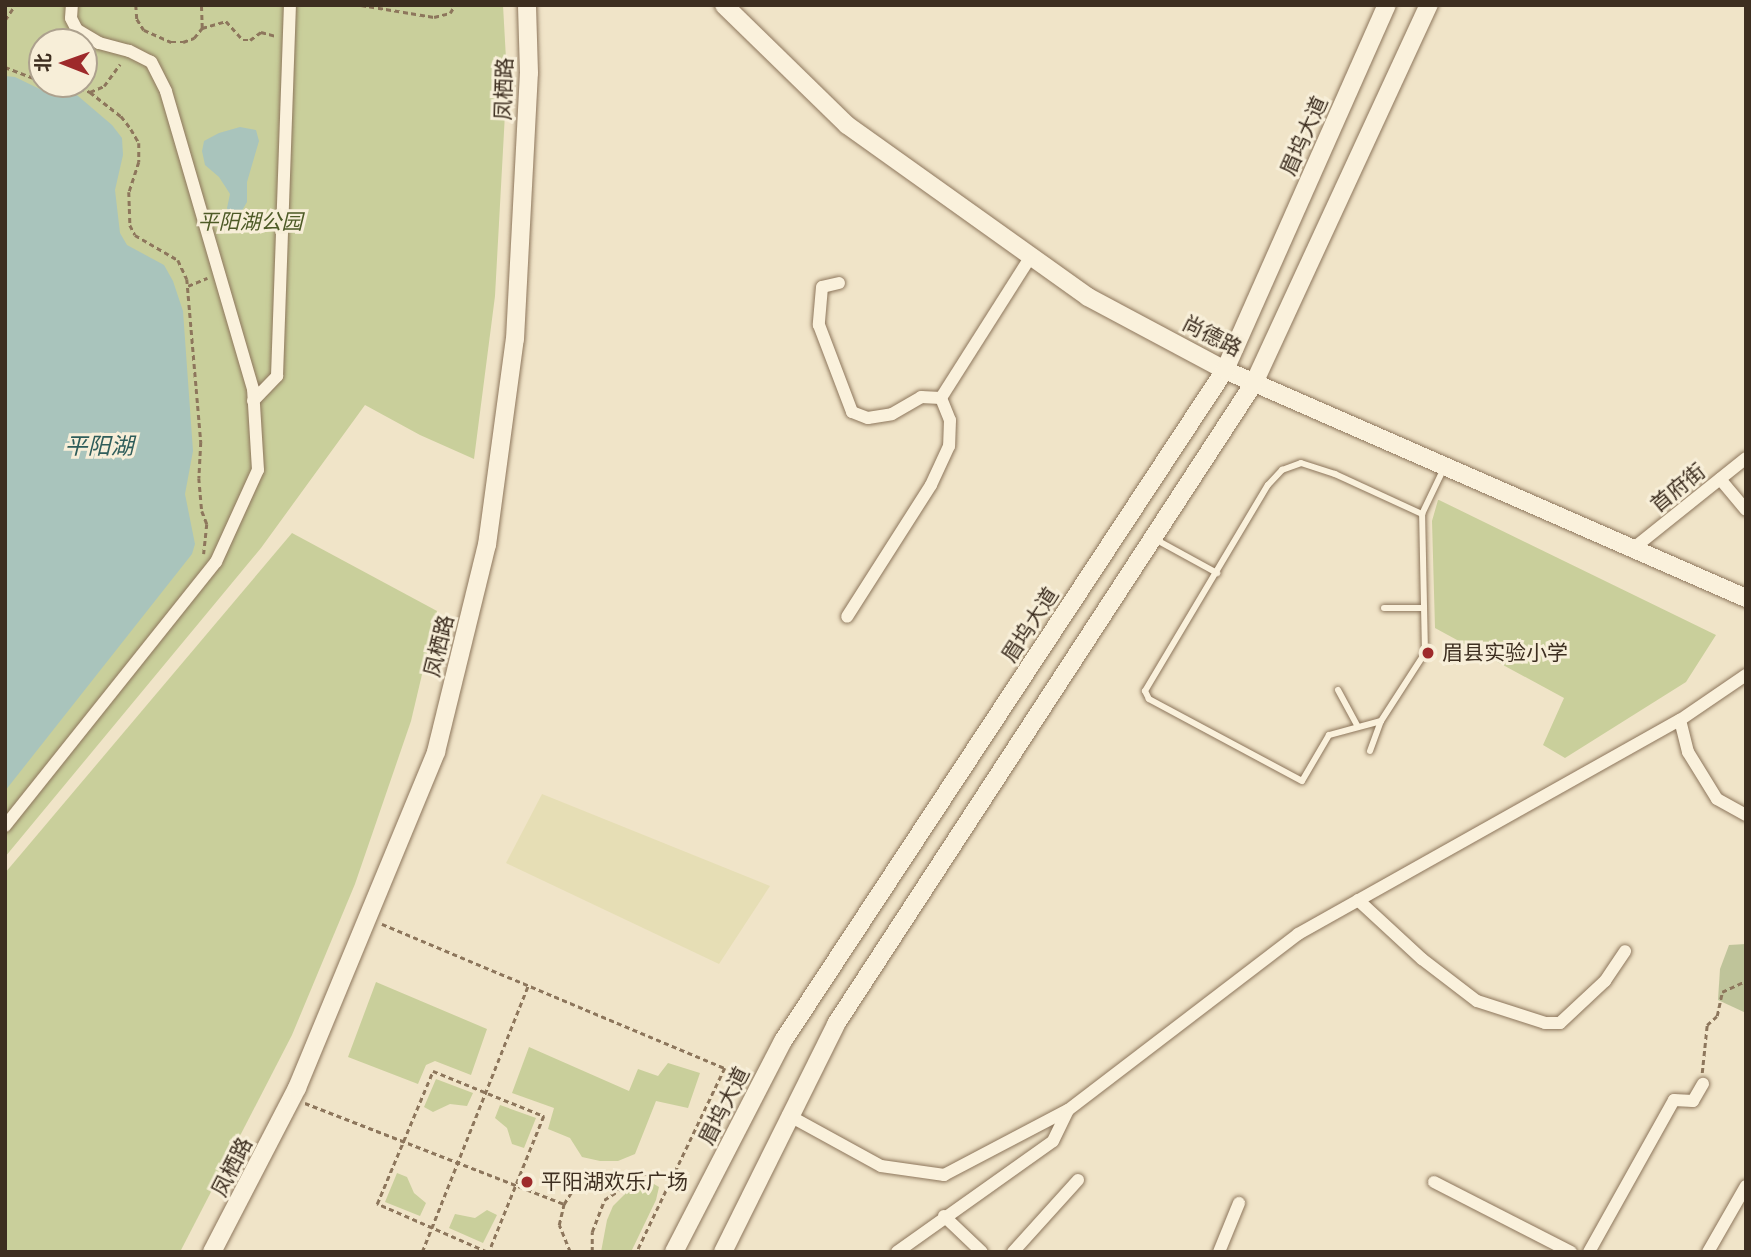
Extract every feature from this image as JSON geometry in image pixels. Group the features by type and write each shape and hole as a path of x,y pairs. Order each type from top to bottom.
{"main road":[{"name":"凤栖路","path":"212,1252 292,1098 436,752 488,545 514,339 529,73 527,5"},
{"name":"尚德路","path":"724,5 847,125 1088,298 1225,370 1635,547 1746,598"},
{"name":"眉坞大道","path":"674,1252 783,1041 1225,370 1387,5"},
{"path":"723,1252 788,1115 836,1024 1254,383 1429,5"}],"street":[{"path":"5,826 216,562 258,470 253,401 166,91 151,62 129,51 99,43 77,30 71,18 72,5"},
{"path":"253,401 277,376 290,5"},
{"path":"941,398 1031,256"},
{"path":"839,283 822,287 819,325 852,412 868,418 892,414 921,397 941,398"},
{"path":"847,617 931,485 949,446 950,420 941,398"},
{"name":"首府街","path":"1635,547 1746,458"},
{"path":"1720,479 1746,510"},
{"path":"788,1115 880,1166 944,1175 1068,1110 1298,934 1680,720 1746,675"},
{"path":"1680,720 1688,752 1717,799 1746,815"},
{"path":"1358,901 1422,959 1477,1001 1545,1023 1560,1023 1605,981 1625,951"},
{"path":"1589,1252 1674,1100 1692,1101 1703,1084"},
{"path":"897,1252 944,1216 1054,1141 1068,1110"},
{"path":"1013,1252 1078,1180"},
{"path":"1434,1182 1571,1252"},
{"path":"1708,1252 1746,1186"},
{"path":"1219,1252 1239,1203"},
{"path":"944,1216 982,1252"}],"lane":[{"path":"1381,722 1329,735 1302,781 1149,699 1145,691 1268,485 1282,470 1301,463 1335,474 1422,514"},
{"path":"1370,751 1381,722 1425,653 1422,514 1446,465"},
{"path":"1153,538 1217,573"},
{"path":"1384,608 1424,608"},
{"path":"1338,690 1358,727"}],"path":[{"path":"5,20 15,5"},
{"path":"136,5 137,19 144,30 171,42 194,38 202,28 226,21 243,40 250,40 261,32 289,38"},
{"path":"201,5 202,28"},
{"path":"361,5 434,17 450,13 455,5"},
{"path":"98,89 104,86 129,51"},
{"path":"5,67 28,76"},
{"path":"98,98 121,116 139,143 139,162 129,192 130,225 135,235 178,260 188,286 201,442 199,478 202,512 207,524 203,578"},
{"path":"188,286 219,273"},
{"path":"369,918 725,1068 637,1252"},
{"path":"1703,1084 1707,1025 1717,1016 1722,992 1746,981"},
{"path":"422,1252 528,985"},
{"path":"433,1071 485,1090 544,1116 518,1186 488,1252 377,1204 433,1071"},
{"path":"292,1098 564,1204"},
{"path":"592,1252 592,1232 604,1200 618,1191 625,1173"},
{"path":"570,1252 559,1225 564,1204 574,1188 601,1175 673,1175"}],"shaded area":[{"path":"542,794 770,886 719,964 506,863"}],"green space":[{"name":"平阳湖公园","path":"5,5 503,5 507,77 495,296 474,459 420,435 365,405 261,548 5,857"},
{"path":"1438,500 1716,635 1686,682 1565,758 1543,745 1564,698 1435,628 1432,521"},
{"path":"292,533 437,611 411,721 355,884 292,1035 180,1252 5,1252 5,873"},
{"path":"1746,944 1746,1013 1718,1000 1720,969 1729,945"},
{"path":"376,982 487,1029 471,1075 435,1061 426,1065 418,1084 348,1057"},
{"path":"529,1047 629,1091 638,1069 658,1076 668,1063 700,1073 688,1108 656,1101 635,1154 618,1161 600,1161 582,1157 570,1138 548,1129 554,1108 512,1093"},
{"path":"436,1079 473,1093 467,1106 450,1104 433,1112 424,1107"},
{"path":"500,1105 536,1118 524,1148 512,1144 507,1128 495,1118"},
{"path":"397,1173 407,1177 414,1193 426,1203 420,1216 385,1202"},
{"path":"647,1180 659,1187 656,1200 631,1252 601,1252 607,1220 613,1206 629,1190"},
{"path":"487,1210 497,1215 483,1243 449,1228 455,1214 475,1218"}],"water":[{"name":"平阳湖","path":"5,76 28,83 28,98 80,98 112,125 122,138 123,155 115,190 120,233 127,245 164,265 173,281 183,311 193,451 185,494 195,544 192,554 5,791"},
{"path":"240,127 256,130 259,141 247,182 247,202 240,214 230,218 227,208 230,194 219,177 205,165 202,151 204,141"}],"place":[{"name":"眉县实验小学","path":"1428,653"},
{"name":"平阳湖欢乐广场","path":"527,1182"}]}
